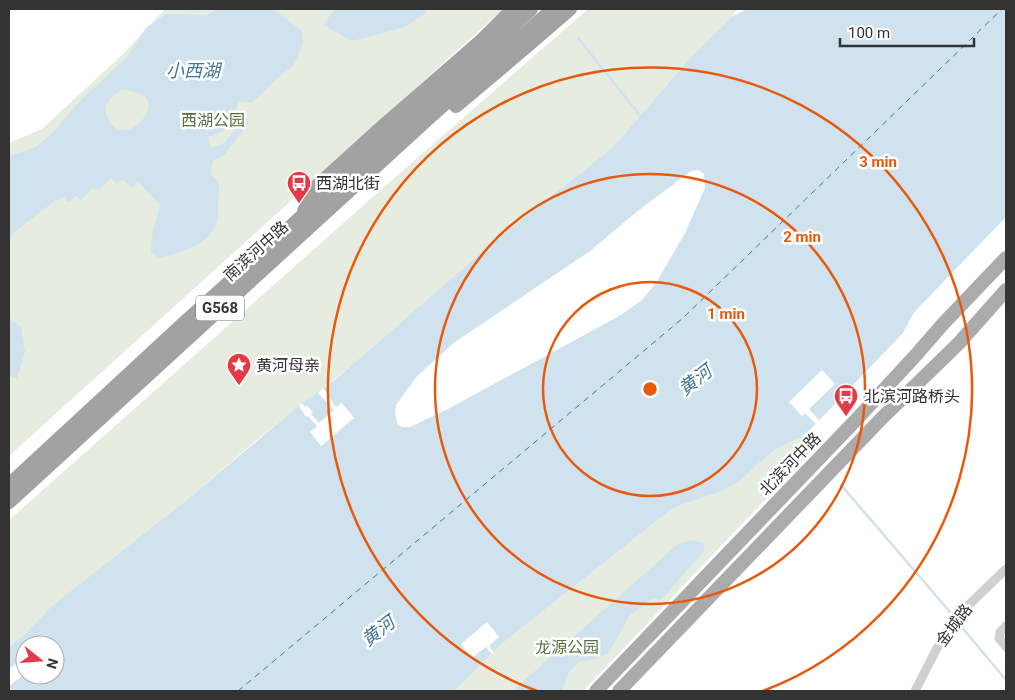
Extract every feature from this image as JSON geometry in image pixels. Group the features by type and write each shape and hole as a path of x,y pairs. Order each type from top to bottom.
{"highway":[{"path":"301,218 316,187 482,40 512,9"},
{"name":"南滨河中路","path":"9,485 182,325 532,9"},
{"name":"南滨河中路","path":"9,502 432,115 552,9"},
{"path":"432,115 450,111 570,9"}],"main road":[{"name":"北滨河中路","path":"596,691 916,356 942,325 1006,258"},
{"path":"916,356 948,330 1006,271"},
{"name":"北滨河中路","path":"619,691 876,424 999,304 1006,290"}],"street":[{"name":"金城路","path":"915,691 955,618 1006,569"},
{"path":"1006,626 1000,632 999,638 1006,646"}],"green space":[{"name":"西湖公园","path":"165,9 503,9 9,456 9,143 42,129 125,52"},
{"path":"588,9 737,9 733,16 693,55 608,151 494,242 369,352 260,437 24,635 15,635 15,642 9,647 9,520"},
{"name":"龙源公园","path":"807,433 819,443 583,691 454,691 504,642 668,512 678,506 720,492 739,482 775,450"}],"water":[{"name":"小西湖","path":"217,9 273,9 301,30 303,43 294,65 274,81 252,103 238,101 235,115 230,125 222,132 208,137 211,148 223,144 246,117 249,123 223,156 213,161 210,174 218,184 219,190 218,220 212,232 200,243 192,247 160,258 151,253 152,236 160,205 138,182 132,188 122,179 117,184 111,178 98,191 93,187 81,200 76,196 69,202 63,197 58,201 56,200 13,233 9,240 9,156 36,147 53,132 80,101 127,57 146,28 166,14 207,15","holes":["122,89 145,97 149,106 142,121 128,130 120,130 113,125 106,111 107,104"]},
{"path":"335,9 425,9 426,13 405,27 352,41 323,25"},
{"name":"黄河","path":"747,9 1006,9 1006,217 919,307 903,333 807,433 775,450 739,482 720,492 678,506 668,512 504,642 454,691 9,691 9,647 15,642 15,685 65,685 65,635 24,635 52,606 182,504 302,403 336,379 494,242 608,151 693,55 733,16","holes":["698,170 704,174 705,188 684,235 656,283 642,300 621,315 448,409 410,427 402,427 397,423 396,405 417,376 455,342 590,251 639,210 691,171"]},
{"path":"9,318 21,327 25,352 17,378 9,377"},
{"path":"693,540 704,543 704,551 661,600 653,598 629,616 609,653 595,659 578,662 569,672 562,691 515,691 516,688 679,543"}],"pier":[{"path":"822,370 835,384 809,409 819,420 816,424 805,413 802,416 789,402"},
{"path":"323,388 336,407 342,403 354,418 321,446 310,432 317,426 308,416 306,417 299,406 302,403 305,407 307,406 319,423 334,410 318,393"},
{"path":"487,622 499,637 489,646 494,653 492,654 486,647 472,658 461,644"},
{"path":"15,665 15,682 9,686 9,666 11,668"}],"waterway":[{"path":"578,38 641,117"},
{"path":"798,435 812,451"},
{"path":"841,485 950,612"},
{"path":"960,625 1006,680"}],"ferry route":[{"path":"238,691 683,318 1002,9"}],"place":[{"name":"西湖北街","path":"299,204"},
{"name":"黄河母亲","path":"239,386"},
{"name":"北滨河路桥头","path":"846,417"}]}
